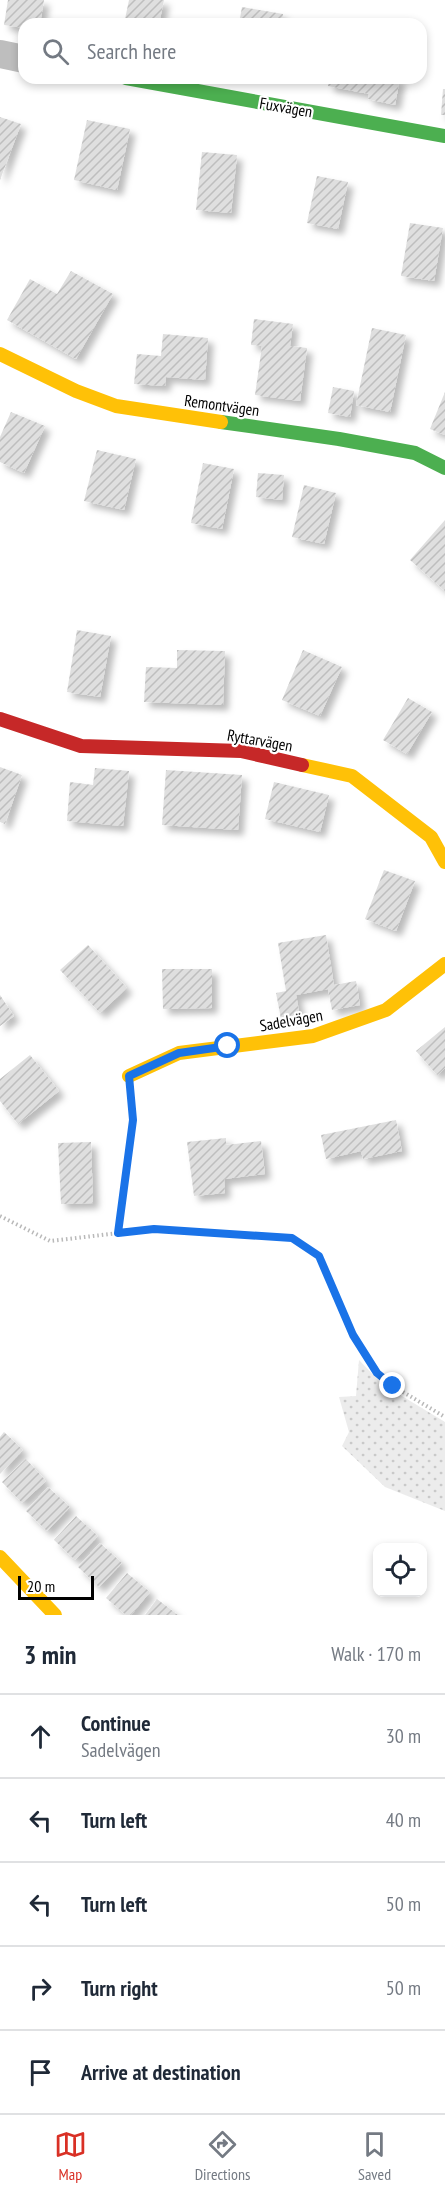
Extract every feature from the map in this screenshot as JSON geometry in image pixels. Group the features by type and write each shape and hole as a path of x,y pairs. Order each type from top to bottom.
{"street":[{"path":"0,54 18,58"},
{"name":"Fuxvägen","path":"159,84 445,136"},
{"name":"Remontvägen","path":"0,354 76,391 116,406 339,439 415,453 445,468"},
{"name":"Ryttarvägen","path":"0,719 81,746 242,751 352,776 431,837 445,862"},
{"name":"Sadelvägen","path":"129,1076 179,1053 313,1036 386,1010 445,964"},
{"path":"0,1557 55,1615"}],"path":[{"path":"118,1233 133,1120 129,1076"},
{"path":"0,1216 50,1241 154,1229 292,1238 319,1256 353,1335 377,1373 393,1386 445,1417"}],"shaded area":[{"path":"359,1360 382,1384 445,1422 445,1511 385,1487 342,1446 349,1432 339,1397 356,1396"}],"building":[{"path":"8,0 44,0 41,18 18,18 18,27 4,25"},
{"path":"129,0 164,0 160,18 125,18"},
{"path":"242,7 283,14 283,18 240,18"},
{"path":"328,84 399,84 395,105 368,99 369,94 328,86"},
{"path":"443,89 445,89 445,115 441,115"},
{"path":"0,117 21,124 0,180"},
{"path":"87,120 130,129 117,190 74,180"},
{"path":"202,152 237,155 231,213 196,210"},
{"path":"317,176 348,182 338,229 307,223"},
{"path":"410,223 443,228 434,281 401,276"},
{"path":"71,271 113,294 76,359 7,320 30,279 57,294"},
{"path":"254,319 293,324 290,346 307,348 300,401 255,395 262,346 251,345"},
{"path":"372,328 406,335 390,412 356,405"},
{"path":"163,334 208,338 205,380 166,377 165,386 134,384 137,354 161,356"},
{"path":"333,387 354,391 350,417 328,413"},
{"path":"445,392 445,435 430,429"},
{"path":"11,412 45,426 24,473 0,462 0,437"},
{"path":"97,450 136,459 124,510 84,501"},
{"path":"203,463 234,469 222,529 191,523"},
{"path":"258,473 284,475 282,500 256,497"},
{"path":"304,485 336,493 324,544 292,537"},
{"path":"445,520 445,591 410,560"},
{"path":"77,630 111,636 100,697 67,692"},
{"path":"177,650 225,651 223,705 144,702 146,667 177,668"},
{"path":"303,650 342,667 320,716 282,700"},
{"path":"408,698 432,712 407,754 383,740"},
{"path":"0,767 22,775 5,824 0,822"},
{"path":"95,768 129,771 123,826 67,821 70,782 93,785"},
{"path":"166,770 242,775 238,830 162,825"},
{"path":"274,782 329,795 320,832 265,819"},
{"path":"384,870 415,881 396,931 365,919"},
{"path":"326,935 334,985 356,981 360,1005 332,1010 328,989 296,995 300,1016 281,1019 276,993 286,991 278,943"},
{"path":"88,945 127,988 100,1013 60,970"},
{"path":"162,969 212,969 212,1008 163,1009"},
{"path":"0,995 14,1016 0,1026"},
{"path":"445,1027 445,1068 437,1075 416,1051"},
{"path":"30,1055 59,1091 18,1124 0,1101 0,1079"},
{"path":"396,1120 402,1151 363,1159 361,1151 326,1159 321,1135"},
{"path":"226,1138 226,1145 261,1141 265,1174 224,1179 225,1193 194,1196 187,1142"},
{"path":"91,1142 93,1203 61,1204 58,1143"},
{"path":"4,1432 23,1450 0,1474 0,1437"},
{"path":"26,1459 46,1481 22,1503 2,1482"},
{"path":"48,1487 70,1507 47,1531 26,1511"},
{"path":"76,1516 98,1536 75,1560 54,1540"},
{"path":"100,1543 122,1563 99,1587 78,1567"},
{"path":"127,1573 150,1592 131,1615 126,1615 106,1598"},
{"path":"157,1599 178,1615 145,1615"}],"traffic: fast":[{"path":"159,84 445,136"},
{"path":"221,422 339,439 415,453 445,468"}],"traffic: slow":[{"path":"0,354 76,391 116,406 221,422"},
{"path":"302,765 352,776 431,837 445,862"},
{"path":"129,1076 179,1053 313,1036 386,1010 445,964"},
{"path":"0,1557 55,1615"}],"traffic: jam":[{"path":"0,719 81,746 241,751 302,765"}],"route":[{"path":"228,1046 179,1053 129,1076 133,1120 118,1233 154,1229 292,1238 319,1256 353,1335 377,1373 393,1386"}]}
